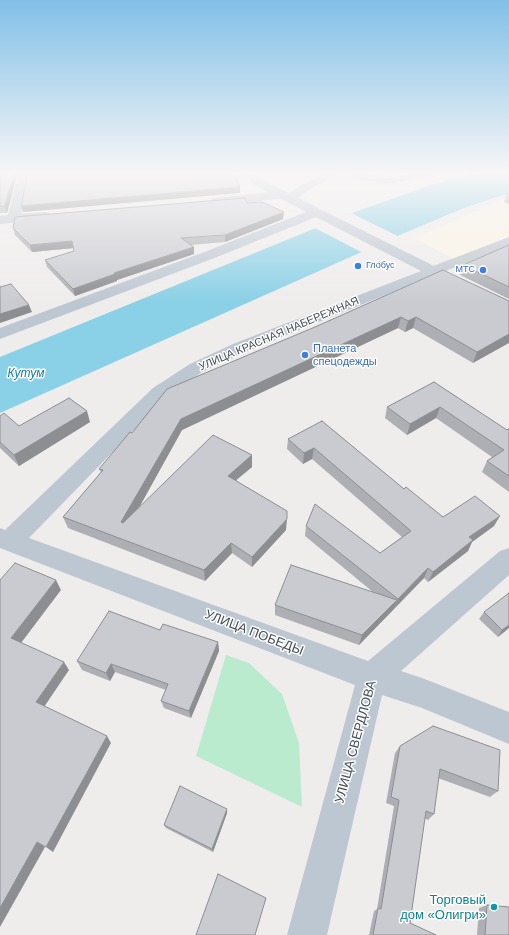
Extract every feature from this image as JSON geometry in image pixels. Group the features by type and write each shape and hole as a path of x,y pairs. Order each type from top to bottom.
{"main road":[{"path":"0,334 212,254 321,216"},
{"path":"324,216 452,280"},
{"name":"УЛИЦА КРАСНАЯ НАБЕРЕЖНАЯ","path":"5,540 160,392 196,368 239,348 433,271"},
{"name":"УЛИЦА ПОБЕДЫ","path":"5,540 372,677 422,693 509,728"},
{"name":"УЛИЦА СВЕРДЛОВА","path":"307,935 355,738 372,677 509,559"}],"street":[{"path":"0,220 54,216"},
{"name":"УЛИЦА КРАСНАЯ НАБЕРЕЖНАЯ","path":"433,271 509,241"}],"shaded area":[{"path":"466,216 509,216 509,238 456,260 414,238"}],"green space":[{"path":"226,655 249,663 282,694 299,743 302,807 196,756"}],"water":[{"name":"Кутум","path":"346,216 446,216 0,413 0,357"}],"pier":[{"path":"340,216 356,216 400,237 363,253 313,227"}],"building":[{"path":"32,216 275,216 225,235 181,238 194,247 114,273 115,274 73,289 45,260 74,251 72,241 30,245 13,228 15,217"},
{"path":"509,245 509,287 463,265"},
{"path":"443,270 509,301 509,334 477,352 416,317 408,321 401,317 181,419 121,522 123,523 213,435 252,455 228,476 287,511 287,519 252,557 231,543 204,570 63,517 103,470 99,469 130,432 132,433 167,389 315,327"},
{"path":"11,284 29,305 0,314 0,287"},
{"path":"434,382 507,430 509,428 509,476 487,461 504,450 440,407 410,424 387,407"},
{"path":"69,398 87,411 14,455 0,442 0,416 4,413 19,426"},
{"path":"322,421 404,489 406,487 443,517 475,496 500,516 469,537 473,540 433,572 428,568 398,599 306,526 315,504 380,553 411,531 314,448 304,453 288,439"},
{"path":"15,563 56,580 11,638 64,662 36,702 107,736 46,847 37,842 0,908 0,580"},
{"path":"291,565 397,600 362,635 275,605"},
{"path":"509,593 509,625 502,630 484,612"},
{"path":"109,611 160,630 163,624 218,642 189,711 161,701 168,684 111,664 106,673 77,661"},
{"path":"433,726 500,750 498,791 440,769 434,814 426,811 410,923 436,935 373,935 378,908 381,909 399,800 391,797 400,746"},
{"path":"180,786 227,809 212,849 164,825"},
{"path":"218,874 266,898 255,935 196,935"},
{"path":"487,905 509,907 509,935 485,935"}],"place":[{"name":"Глобус","path":"358,266"},
{"name":"МТС","path":"483,270"},
{"name":"Планета спецодежды","path":"305,355"},
{"name":"Торговый дом «Олигри»","path":"494,907"}]}
